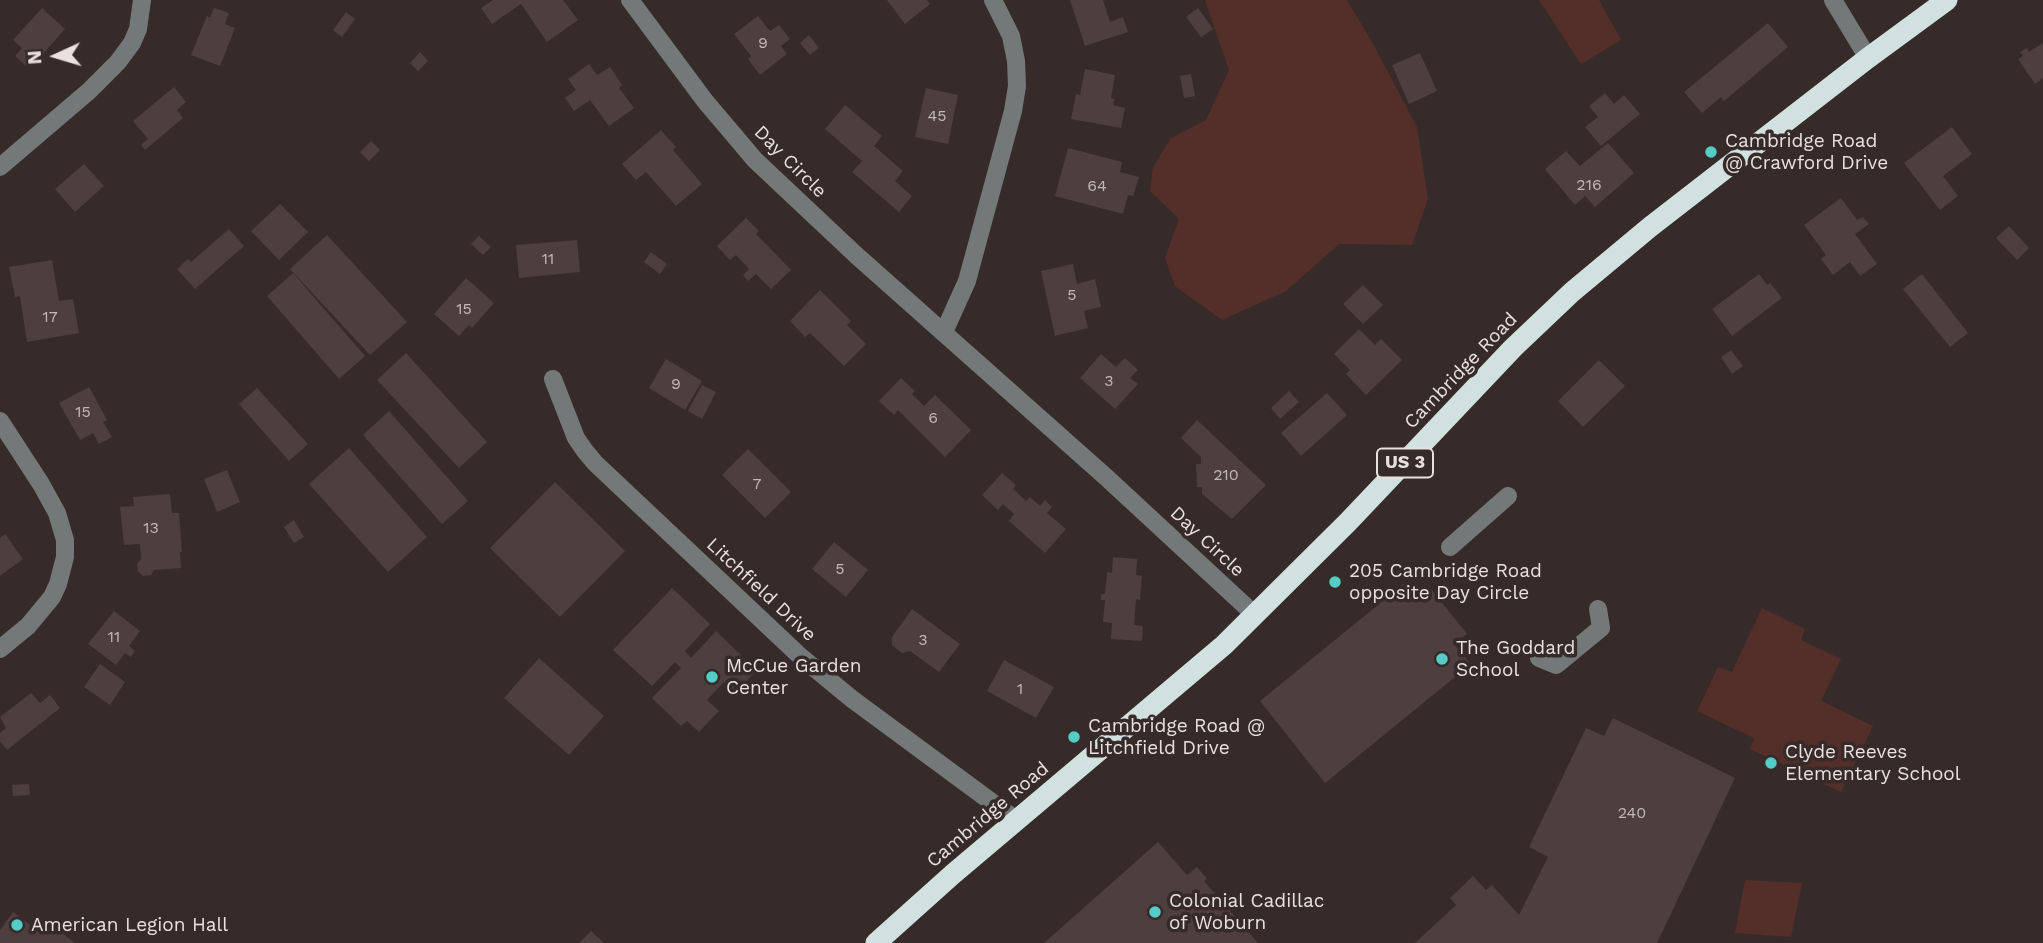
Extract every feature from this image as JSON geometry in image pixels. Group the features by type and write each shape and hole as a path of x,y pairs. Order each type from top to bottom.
{"highway":[{"name":"Cambridge Road","path":"876,943 1016,820 1184,680 1255,615 1398,471 1513,348 1572,292 1650,227 1947,0"}],"street":[{"path":"0,167 89,92 118,62 132,43 138,29 142,0"},
{"name":"Day Circle","path":"630,0 705,101 755,160 856,255 1107,478 1255,615"},
{"path":"944,332 967,281 1015,99 1017,74 1014,49 1006,25 993,0"},
{"path":"1833,0 1868,58"},
{"name":"Litchfield Drive","path":"553,379 576,438 595,463 801,657 852,699 1016,820"},
{"path":"0,421 57,513 65,540 65,557 52,597 28,626 0,649"},
{"path":"1450,547 1508,496"},
{"path":"1539,658 1556,665 1601,628 1598,609"}],"shaded area":[{"path":"1205,0 1347,0 1417,127 1428,199 1412,245 1339,244 1286,291 1222,320 1175,286 1165,258 1179,219 1150,191 1153,167 1171,138 1206,120 1229,70"},
{"path":"1539,0 1599,0 1621,40 1581,64"},
{"path":"1762,608 1805,629 1801,640 1841,659 1821,701 1873,726 1841,792 1750,749 1754,738 1697,711 1718,667 1732,672"},
{"path":"1745,880 1802,883 1791,937 1735,933"}],"building":[{"path":"493,0 563,0 578,20 547,42 521,4 492,24 481,8"},
{"path":"887,0 927,0 930,4 905,24"},
{"path":"1070,0 1103,0 1110,22 1123,17 1128,32 1085,46"},
{"path":"42,8 65,29 36,62 32,58 26,66 15,56 22,48 13,40"},
{"path":"214,8 229,13 225,24 235,28 220,66 191,55 207,16 210,18"},
{"path":"1198,8 1213,29 1201,37 1186,17"},
{"path":"346,12 355,19 342,37 333,30"},
{"path":"758,16 770,31 779,25 790,39 781,46 787,54 760,75 748,59 751,56 734,34"},
{"path":"1768,23 1788,47 1724,101 1721,97 1702,113 1684,92"},
{"path":"809,35 819,48 810,55 800,43"},
{"path":"2043,43 2043,78 2035,84 2018,59 2023,56 2020,52 2027,48 2029,52"},
{"path":"420,52 428,61 418,71 410,63"},
{"path":"1420,53 1437,91 1409,104 1392,65"},
{"path":"589,64 597,75 610,67 622,85 619,88 634,108 609,126 590,100 574,111 565,98 576,90 568,79"},
{"path":"1085,69 1115,75 1111,98 1115,99 1113,105 1125,108 1121,128 1071,119 1076,94 1080,95"},
{"path":"1191,74 1195,96 1184,98 1180,76"},
{"path":"174,87 186,102 177,110 183,118 145,150 141,145 148,139 133,121"},
{"path":"926,88 958,95 948,144 915,137"},
{"path":"1605,93 1614,104 1624,95 1640,114 1601,146 1585,127 1598,117 1589,106"},
{"path":"845,105 882,136 874,146 903,171 895,181 912,196 899,212 852,172 862,161 825,129"},
{"path":"1952,127 1972,154 1943,176 1958,196 1940,210 1904,163"},
{"path":"661,130 676,147 673,150 702,184 676,206 646,172 636,180 622,164"},
{"path":"371,141 380,150 369,161 360,152"},
{"path":"1608,143 1634,173 1595,207 1585,196 1575,205 1545,169 1566,151 1580,166"},
{"path":"1068,148 1122,162 1120,172 1139,177 1133,196 1128,195 1123,214 1055,196"},
{"path":"84,164 104,186 75,212 55,189"},
{"path":"1841,198 1857,220 1863,217 1869,224 1855,234 1877,264 1860,276 1850,262 1833,275 1821,259 1826,255 1804,225"},
{"path":"280,204 308,232 279,260 251,231"},
{"path":"746,218 759,231 756,234 791,270 771,289 756,274 748,281 743,275 749,269 736,255 730,260 717,246"},
{"path":"2009,226 2029,248 2017,260 1996,238"},
{"path":"229,229 244,246 195,289 177,269 188,259 191,262"},
{"path":"327,235 407,322 370,355 290,269"},
{"path":"479,236 491,247 483,255 471,244"},
{"path":"577,240 580,272 519,278 516,245"},
{"path":"651,252 667,264 660,274 644,262"},
{"path":"52,260 59,301 73,299 79,333 27,342 20,296 15,297 9,267"},
{"path":"1073,264 1077,284 1095,279 1101,307 1084,311 1088,328 1055,336 1041,271"},
{"path":"293,273 365,356 339,379 267,296"},
{"path":"1759,274 1782,298 1732,336 1712,309"},
{"path":"1922,274 1968,333 1950,347 1903,289"},
{"path":"466,278 494,303 472,328 469,325 459,336 434,314"},
{"path":"1363,285 1383,305 1363,324 1343,304"},
{"path":"820,290 851,321 847,325 866,344 844,366 810,333 805,337 790,321"},
{"path":"1359,329 1375,345 1381,339 1402,360 1366,395 1346,374 1350,370 1334,354"},
{"path":"1731,350 1743,366 1732,374 1721,357"},
{"path":"406,353 487,442 459,468 377,380"},
{"path":"1101,354 1116,367 1125,358 1138,370 1130,378 1138,384 1115,409 1080,378"},
{"path":"666,359 702,381 685,410 649,388"},
{"path":"1599,360 1625,386 1583,427 1558,401"},
{"path":"901,378 915,391 912,394 924,406 935,395 971,430 945,457 898,410 894,415 879,401"},
{"path":"702,385 716,392 702,419 688,411"},
{"path":"89,387 107,420 103,422 112,437 99,444 93,433 80,440 59,403"},
{"path":"257,388 308,444 289,461 239,404"},
{"path":"1289,391 1299,402 1280,419 1271,408"},
{"path":"1327,393 1347,415 1301,456 1281,433"},
{"path":"389,411 468,501 442,524 363,435"},
{"path":"1197,420 1266,485 1232,519 1202,494 1202,487 1197,487 1196,464 1201,464 1201,457 1181,438"},
{"path":"349,448 427,537 388,572 309,484"},
{"path":"748,449 791,492 765,518 722,475"},
{"path":"227,470 240,502 217,512 204,479"},
{"path":"1002,473 1016,485 1013,489 1026,501 1030,497 1040,506 1045,500 1052,507 1047,513 1066,529 1045,553 1009,521 1014,514 1003,504 998,510 982,495"},
{"path":"555,482 625,551 560,617 490,548"},
{"path":"170,494 172,513 179,513 181,568 154,570 151,575 143,576 138,571 137,564 141,559 140,544 124,545 120,507 134,506 133,497"},
{"path":"294,520 304,537 294,543 284,527"},
{"path":"5,534 23,559 0,576 0,538"},
{"path":"834,542 868,570 846,597 812,569"},
{"path":"1113,557 1137,559 1136,575 1142,576 1140,600 1136,599 1134,625 1143,626 1142,641 1111,639 1112,623 1103,622 1105,600 1101,600 1101,594 1105,594 1107,572 1112,573"},
{"path":"1405,583 1419,600 1432,590 1467,634 1454,644 1471,664 1325,783 1260,701"},
{"path":"672,588 710,624 685,651 691,658 716,631 755,672 735,694 724,682 707,700 719,711 699,732 687,721 681,726 652,698 681,668 675,662 652,686 613,650"},
{"path":"912,609 960,644 939,672 910,651 902,653 892,645 892,637"},
{"path":"114,611 140,631 129,646 135,651 131,657 125,653 116,665 88,644"},
{"path":"539,658 604,716 569,755 504,698"},
{"path":"1004,660 1054,687 1036,718 987,691"},
{"path":"100,664 125,682 110,705 84,687"},
{"path":"31,693 40,703 50,695 60,708 7,750 0,741 0,733 6,728 0,717"},
{"path":"1613,718 1735,778 1657,943 1415,943 1456,905 1450,898 1473,876 1486,890 1492,885 1519,915 1548,857 1529,847 1586,728 1604,736"},
{"path":"29,784 30,795 13,796 12,785"},
{"name":"Colonial Cadillac of Woburn","path":"1158,842 1187,875 1197,867 1207,879 1204,881 1258,943 1044,943"},
{"name":"American Legion Hall","path":"13,912 37,930 45,920 75,943 0,943 0,930"},
{"path":"591,931 604,943 579,943"}],"place":[{"name":"Cambridge Road @ Crawford Drive","path":"1711,152"},
{"name":"205 Cambridge Road opposite Day Circle","path":"1335,582"},
{"name":"The Goddard School","path":"1442,659"},
{"name":"McCue Garden Center","path":"712,677"},
{"name":"Cambridge Road @ Litchfield Drive","path":"1074,737"},
{"name":"Clyde Reeves Elementary School","path":"1771,763"},
{"name":"Colonial Cadillac of Woburn","path":"1155,912"},
{"name":"American Legion Hall","path":"17,925"}]}
